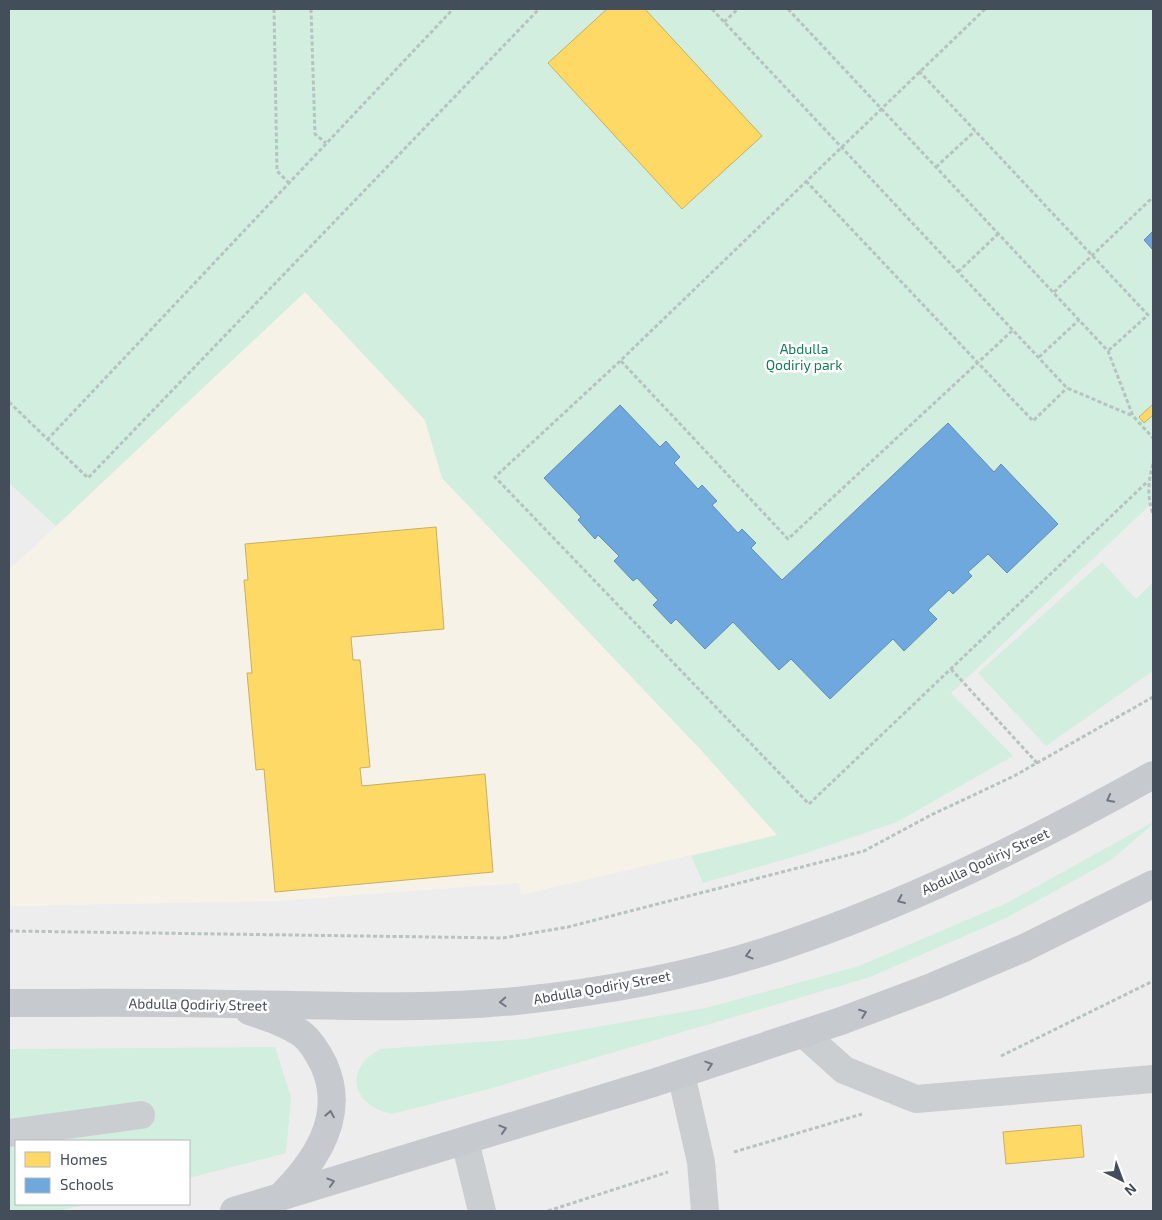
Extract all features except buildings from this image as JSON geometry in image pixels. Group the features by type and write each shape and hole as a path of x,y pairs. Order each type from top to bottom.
{"main road":[{"name":"Abdulla Qodiriy Street","path":"9,1003 416,1006 515,1001 612,988 708,968 800,940 891,904 977,866 1060,826 1153,775"},
{"path":"234,1211 278,1199 804,1034 934,986 1015,952 1108,908 1153,884"},
{"path":"228,1004 288,1026 303,1035 313,1047 328,1076 332,1092 328,1127 321,1143 302,1174 278,1199"}],"street":[{"path":"804,1034 844,1070 916,1099 1153,1079"},
{"path":"680,1074 701,1162 705,1211"},
{"path":"9,1133 141,1115"},
{"path":"464,1141 482,1211"}],"path":[{"path":"274,9 277,171 289,183"},
{"path":"311,9 315,134 326,143"},
{"path":"47,440 453,9"},
{"path":"9,402 88,478 539,9"},
{"path":"712,9 1067,388 1133,416"},
{"path":"724,22 738,9"},
{"path":"788,9 1108,351 1133,416 1153,438"},
{"path":"985,9 618,363 495,477 809,804 1148,481"},
{"path":"919,72 1148,314 1108,351"},
{"path":"936,166 975,131"},
{"path":"806,181 1033,421 1067,388"},
{"path":"1054,292 1153,197"},
{"path":"958,272 999,233"},
{"path":"1039,357 1079,320"},
{"path":"618,363 621,360 788,539 1013,330"},
{"path":"1153,464 1148,481 1148,500 1153,514"},
{"path":"951,669 1037,762"},
{"path":"9,931 493,938 568,927 864,851 930,815 1014,776 1153,697"},
{"path":"548,1211 701,1162"}],"shaded area":[{"path":"305,292 425,420 442,478 701,750 777,835 521,895 519,883 277,901 9,906 9,570"}],"green space":[{"name":"Abdulla Qodiriy park","path":"9,9 1153,9 1153,502 951,693 1013,756 897,822 803,854 703,883 691,856 777,835 701,750 442,478 425,420 305,292 56,526 9,483"},
{"path":"1102,562 1136,599 1153,582 1153,671 1046,746 978,673"},
{"path":"1153,822 1111,860 1006,918 870,977 485,1090 392,1114 379,1110 368,1103 361,1095 357,1086 360,1067 368,1057 380,1049 526,1039 706,1008 859,966 1009,902"},
{"path":"275,1047 291,1097 286,1153 190,1178 190,1140 15,1140 15,1205 82,1205 57,1211 9,1211 9,1049"}]}
